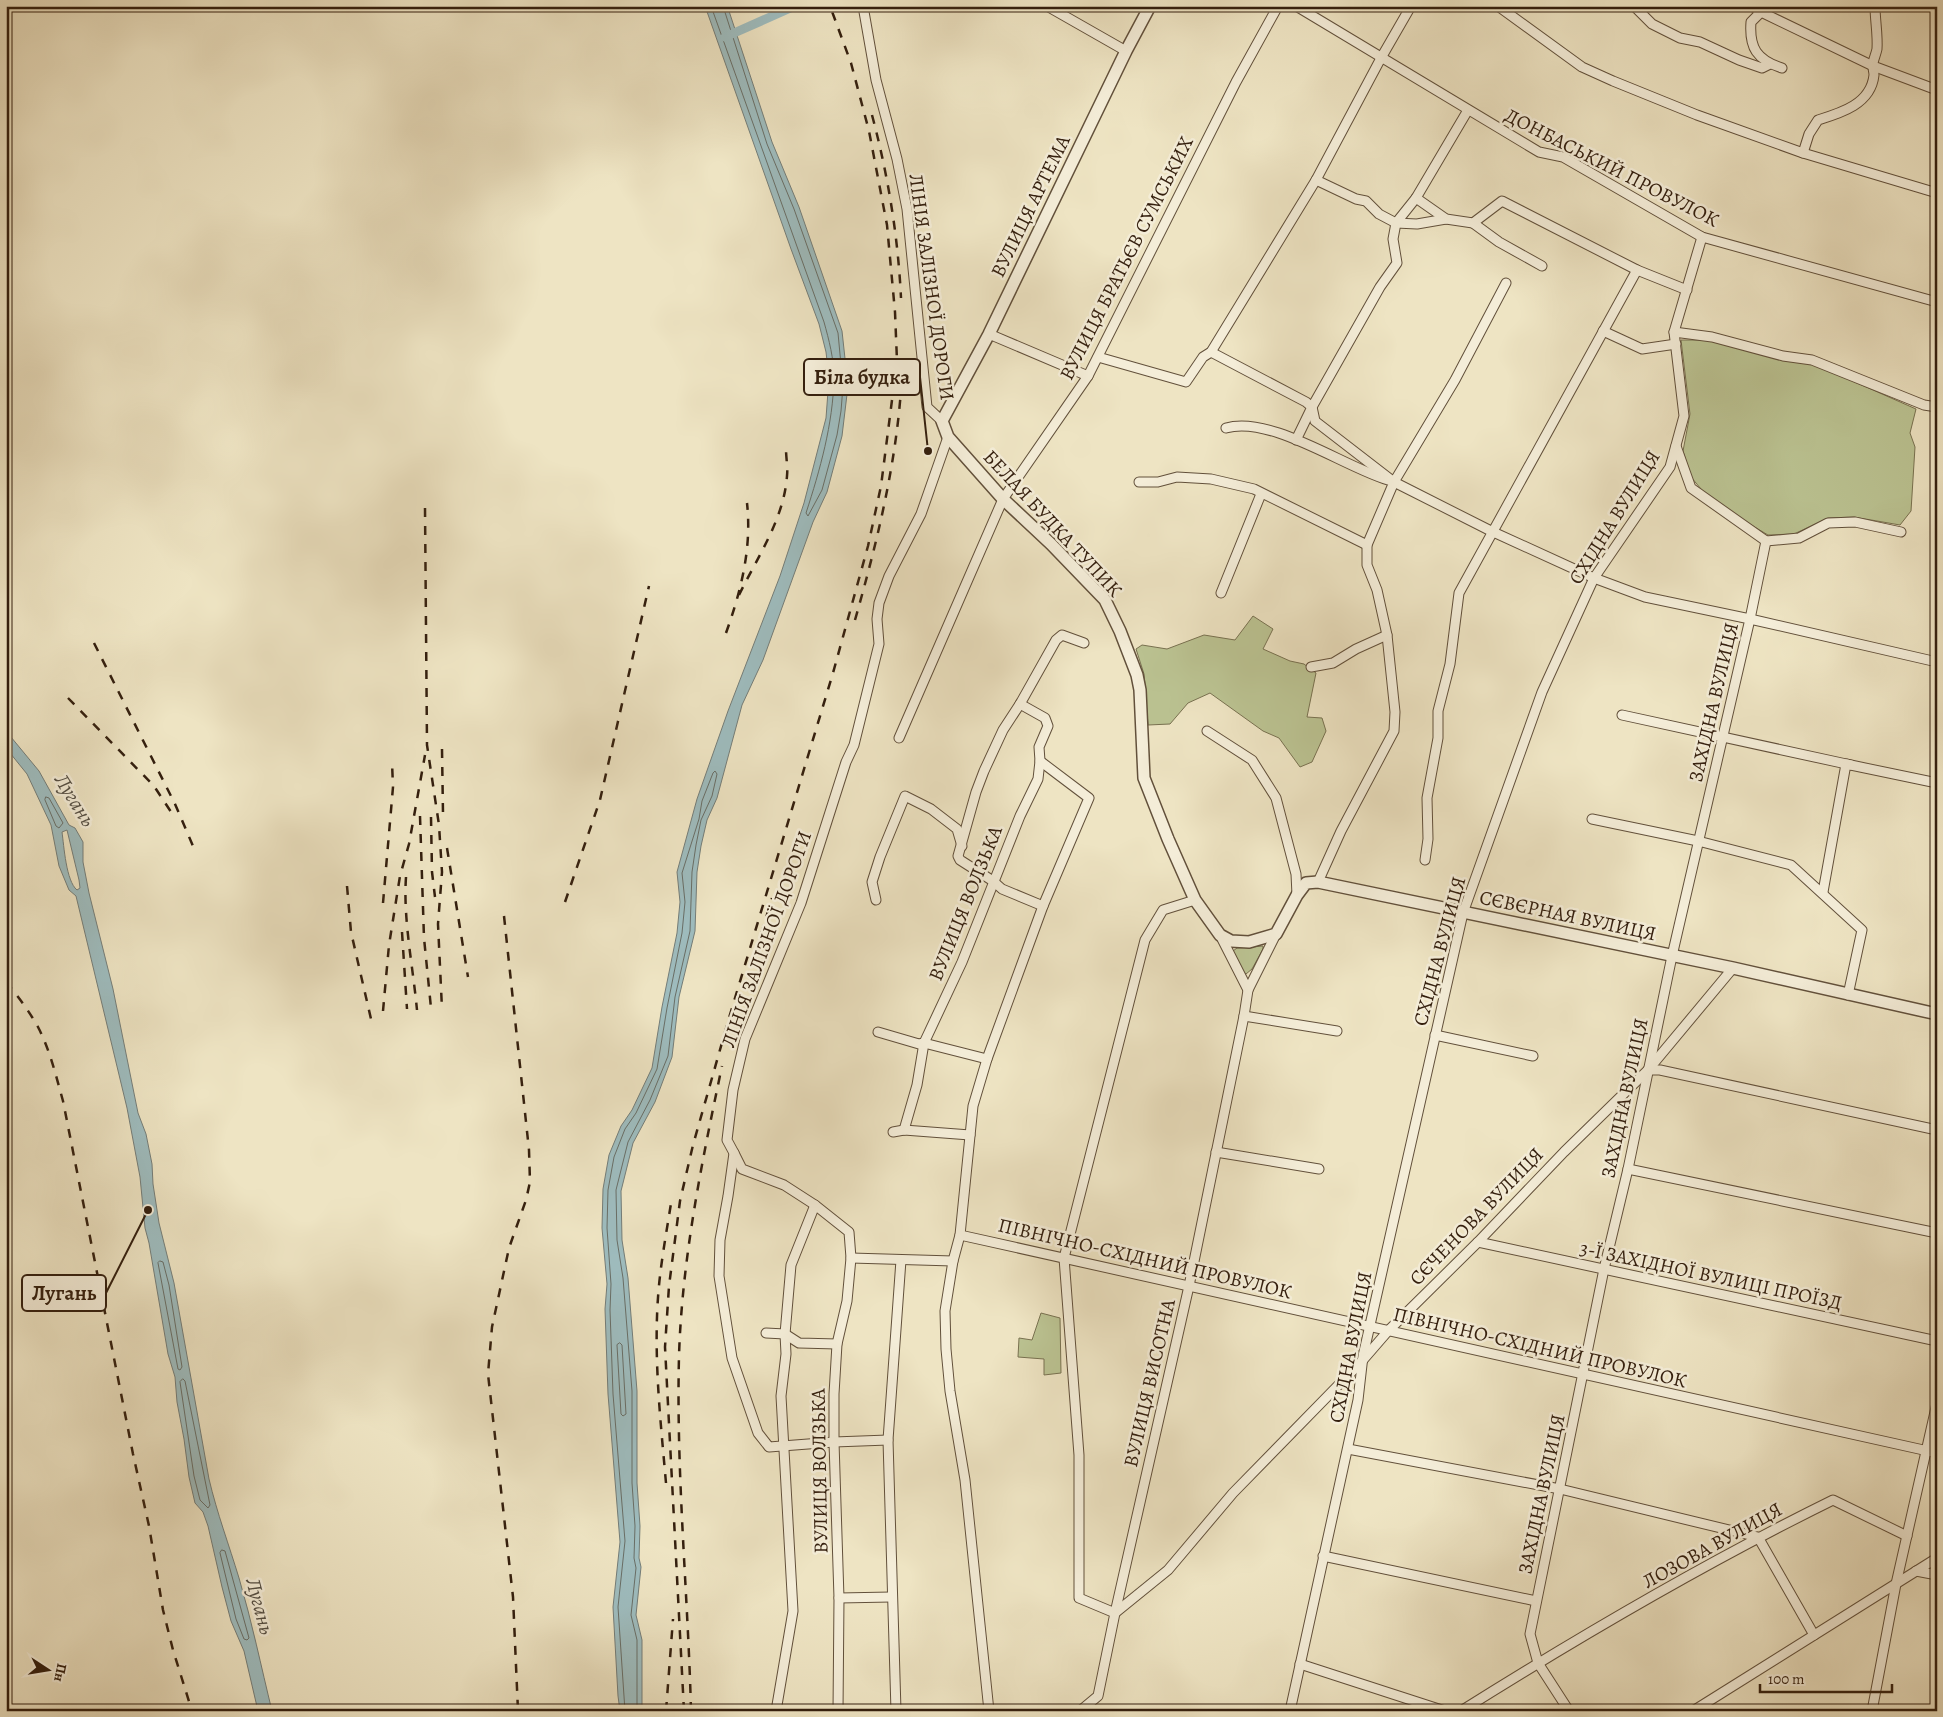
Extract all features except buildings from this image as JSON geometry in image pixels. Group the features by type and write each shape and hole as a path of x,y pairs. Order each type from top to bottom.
{"street":[{"name":"ЛІНІЯ ЗАЛІЗНОЇ ДОРОГИ","path":"863,6 876,80 897,160 907,209 927,407 942,421"},
{"path":"1047,6 1126,51"},
{"name":"ВУЛИЦЯ АРТЕМА","path":"942,421 988,334 1126,51 1150,6"},
{"name":"ВУЛИЦЯ БРАТЬЄВ СУМСЬКИХ","path":"899,738 1003,499 1088,376 1236,82 1278,6"},
{"name":"ДОНБАСЬКИЙ ПРОВУЛОК","path":"1296,6 1539,152 1563,157 1702,237 1937,302"},
{"path":"1098,357 1186,382 1203,357 1211,352 1316,180 1411,6"},
{"path":"1498,6 1582,67 1697,115 1803,153 1937,193"},
{"path":"1634,6 1652,24 1680,38 1700,42 1739,60 1762,68 1770,64"},
{"path":"1752,6 1872,66 1937,90"},
{"path":"1803,153 1809,134 1818,120 1853,107 1862,99 1870,86 1874,74 1872,66 1877,49 1875,6"},
{"path":"1761,12 1750,22 1750,32 1756,54 1770,64 1782,68"},
{"path":"1296,440 1312,407 1380,287 1397,263 1393,239 1396,222 1416,198 1468,110"},
{"path":"1316,180 1356,199 1366,201 1379,214 1396,222 1417,224 1446,219 1474,223 1499,242 1542,266"},
{"path":"1416,198 1446,219"},
{"path":"1474,223 1502,201 1637,270 1687,290"},
{"name":"СХІДНА ВУЛИЦЯ","path":"1290,1711 1348,1449 1358,1400 1362,1360 1463,913 1542,692 1594,578 1670,467 1684,416 1674,332 1702,237"},
{"path":"1425,860 1428,839 1428,798 1438,738 1438,711 1450,664 1459,593 1491,531 1637,270"},
{"path":"1220,935 1231,941 1249,942 1276,934 1297,895 1306,883 1318,882 1341,831 1394,731 1395,712 1387,635 1377,590 1367,565 1367,545 1394,482 1455,380 1506,283"},
{"path":"1603,331 1642,349 1676,344"},
{"path":"1674,332 1712,337 1783,356 1812,360 1924,405 1937,407"},
{"path":"988,334 1088,376"},
{"path":"1211,352 1306,402 1312,407 1315,421 1394,482"},
{"name":"БЕЛАЯ БУДКА ТУПИК","path":"942,421 948,437 1003,499 1051,544 1105,600 1133,663 1140,690 1144,778 1195,900 1220,935"},
{"path":"1226,428 1234,426 1262,428 1296,440 1371,475 1394,482 1491,531 1594,578 1645,597 1937,662"},
{"name":"ЛІНІЯ ЗАЛІЗНОЇ ДОРОГИ","path":"784,1447 769,1447 758,1433 732,1358 719,1276 720,1240 734,1153 727,1140 733,1090 745,1039 801,903 846,762 854,745 879,644 877,619 879,602 889,576 921,514 948,437"},
{"path":"1676,446 1691,488 1766,541 1799,538 1828,523 1856,522 1901,532"},
{"path":"1139,482 1158,482 1177,477 1211,479 1254,489 1367,545"},
{"path":"1221,593 1261,494"},
{"name":"ЗАХІДНА ВУЛИЦЯ","path":"1570,1711 1538,1663 1530,1634 1604,1269 1628,1169 1672,956 1750,619 1766,541"},
{"path":"1043,906 1002,889 993,880 960,860 958,856 968,817 984,771 1003,730 1056,640 1062,635 1084,643"},
{"path":"1311,668 1333,663 1356,649 1387,635"},
{"name":"ВУЛИЦЯ ВОЛЗЬКА","path":"904,1130 917,1085 924,1043 962,962 993,880 1038,779 1040,747 1048,726 1045,718 1020,704"},
{"path":"1622,715 1937,783"},
{"path":"1207,731 1252,760 1276,798 1296,874 1297,895"},
{"path":"989,1711 965,1480 950,1391 945,1311 953,1261 960,1235 973,1106 986,1059 1043,906 1089,798 1040,761"},
{"path":"1822,892 1848,764"},
{"path":"876,900 872,882 905,796 931,810 957,829 962,846"},
{"path":"1592,819 1698,841 1791,864 1862,930 1848,995"},
{"name":"СЄВЄРНАЯ ВУЛИЦЯ","path":"1318,882 1733,968 1937,1014"},
{"path":"1115,1613 1079,1598 1079,1456 1064,1258 1145,940 1163,910 1195,900"},
{"name":"ВУЛИЦЯ ВИСОТНА","path":"1080,1711 1098,1696 1189,1286 1248,990 1276,934"},
{"path":"1220,935 1248,990"},
{"name":"СЄЧЕНОВА ВУЛИЦЯ","path":"1115,1613 1168,1570 1233,1493 1362,1360 1388,1330 1648,1070 1733,968"},
{"path":"1244,1016 1337,1031"},
{"path":"878,1032 919,1044 924,1043 986,1059"},
{"path":"1436,1035 1533,1056"},
{"path":"1648,1070 1660,1070 1937,1130"},
{"path":"894,1132 904,1130 970,1136"},
{"path":"1216,1152 1319,1170"},
{"path":"734,1153 742,1169 784,1185 815,1205 791,1265 785,1334 786,1354 781,1396 793,1611 776,1711"},
{"path":"1628,1169 1937,1234"},
{"name":"ВУЛИЦЯ ВОЛЗЬКА","path":"815,1205 849,1232 851,1258 847,1301 837,1344 834,1442 839,1598 838,1711"},
{"name":"ПІВНІЧНО-СХІДНИЙ ПРОВУЛОК","path":"960,1235 1937,1453"},
{"name":"3-Ї ЗАХІДНОЇ ВУЛИЦІ ПРОЇЗД","path":"1478,1242 1937,1341"},
{"path":"851,1258 953,1261"},
{"path":"896,1711 888,1440 901,1260"},
{"path":"766,1333 785,1334 799,1343 837,1344"},
{"path":"1872,1711 1896,1584 1937,1403"},
{"path":"784,1447 834,1442 888,1440"},
{"path":"1348,1449 1560,1489 1758,1537 1814,1635"},
{"name":"ЛОЗОВА ВУЛИЦЯ","path":"1461,1711 1538,1663 1758,1537 1833,1500 1908,1536"},
{"path":"1324,1556 1536,1601"},
{"path":"1692,1711 1937,1558"},
{"path":"1916,1571 1937,1576"},
{"path":"839,1598 892,1598"},
{"path":"1300,1664 1445,1711"}],"green space":[{"path":"1681,340 1709,340 1812,363 1916,409 1910,433 1915,447 1911,511 1900,525 1854,517 1828,518 1794,534 1768,535 1711,501 1691,477 1683,451 1690,414"},
{"path":"1253,616 1273,629 1263,649 1290,661 1304,664 1316,673 1307,717 1322,718 1326,731 1312,762 1300,767 1279,738 1263,731 1210,693 1188,703 1170,724 1148,725 1144,674 1136,649 1142,645 1167,649 1204,635 1235,640"},
{"path":"1263,946 1252,969 1246,974 1244,973 1233,951 1237,948"},
{"path":"1041,1313 1060,1318 1061,1373 1044,1375 1044,1359 1018,1357 1019,1338 1032,1340"}],"water":[{"path":"705,6 727,6 728,8 772,142 799,207 842,331 848,386 842,436 827,492 813,522 763,660 742,705 717,798 707,820 697,872 695,931 679,997 672,1057 655,1102 633,1143 621,1191 622,1240 628,1278 637,1391 637,1483 640,1526 639,1558 641,1567 636,1615 642,1640 642,1711 620,1711 613,1607 620,1542 608,1394 605,1309 607,1284 602,1228 603,1189 609,1155 621,1126 632,1110 652,1068 677,933 680,902 677,872 697,799 728,711 780,576 804,503 826,418 829,378 826,352 819,324"},
{"path":"6,731 39,771 69,825 75,828 83,842 83,862 89,893 113,989 138,1113 146,1134 152,1164 159,1223 174,1283 209,1479 244,1595 272,1711 258,1711 244,1651 231,1621 208,1526 203,1512 195,1503 177,1402 175,1377 168,1354 145,1228 140,1177 127,1108 76,896 69,890 59,866 51,825 27,774 6,748","holes":["67,830 80,888 77,890 70,879 66,863 62,832"]}],"waterway":[{"path":"725,37 795,6"}],"railway":[{"path":"684,1711 665,1347 669,1286 680,1201 693,1145 729,1018 833,673 868,546 881,486 897,361 895,312 887,225 869,131 851,63 830,6"},
{"path":"872,115 883,160 891,206 901,298"},
{"path":"855,620 886,498 896,436 902,373"},
{"path":"739,595 769,538 781,508 787,476 786,449"},
{"path":"726,633 741,585 747,553 747,503"},
{"path":"425,508 427,745 439,825 442,872 438,924 442,1009"},
{"path":"565,902 600,800 649,586"},
{"path":"94,643 175,804 193,846"},
{"path":"68,698 154,786 175,818"},
{"path":"442,749 443,814"},
{"path":"383,1011 389,945 400,876 409,844 425,755"},
{"path":"383,903 393,787 392,762"},
{"path":"420,816 424,938 431,1008"},
{"path":"431,817 432,872 435,897"},
{"path":"447,848 468,977"},
{"path":"406,877 407,926 417,1010"},
{"path":"347,886 351,932 371,1019"},
{"path":"756,951 772,898"},
{"path":"504,916 529,1150 530,1182 526,1200 509,1248 492,1327 488,1374 513,1597 518,1711"},
{"path":"402,932 407,1009"},
{"path":"6,982 38,1027 46,1045 63,1101 149,1526 163,1610 192,1711"},
{"path":"691,1711 679,1445 679,1356 684,1283 694,1210 722,1066"},
{"path":"666,1483 661,1432 657,1327 660,1276 672,1197"},
{"path":"666,1711 673,1619"}],"place":[{"name":"Біла будка","path":"928,451"},
{"name":"Лугань","path":"148,1210"}]}
